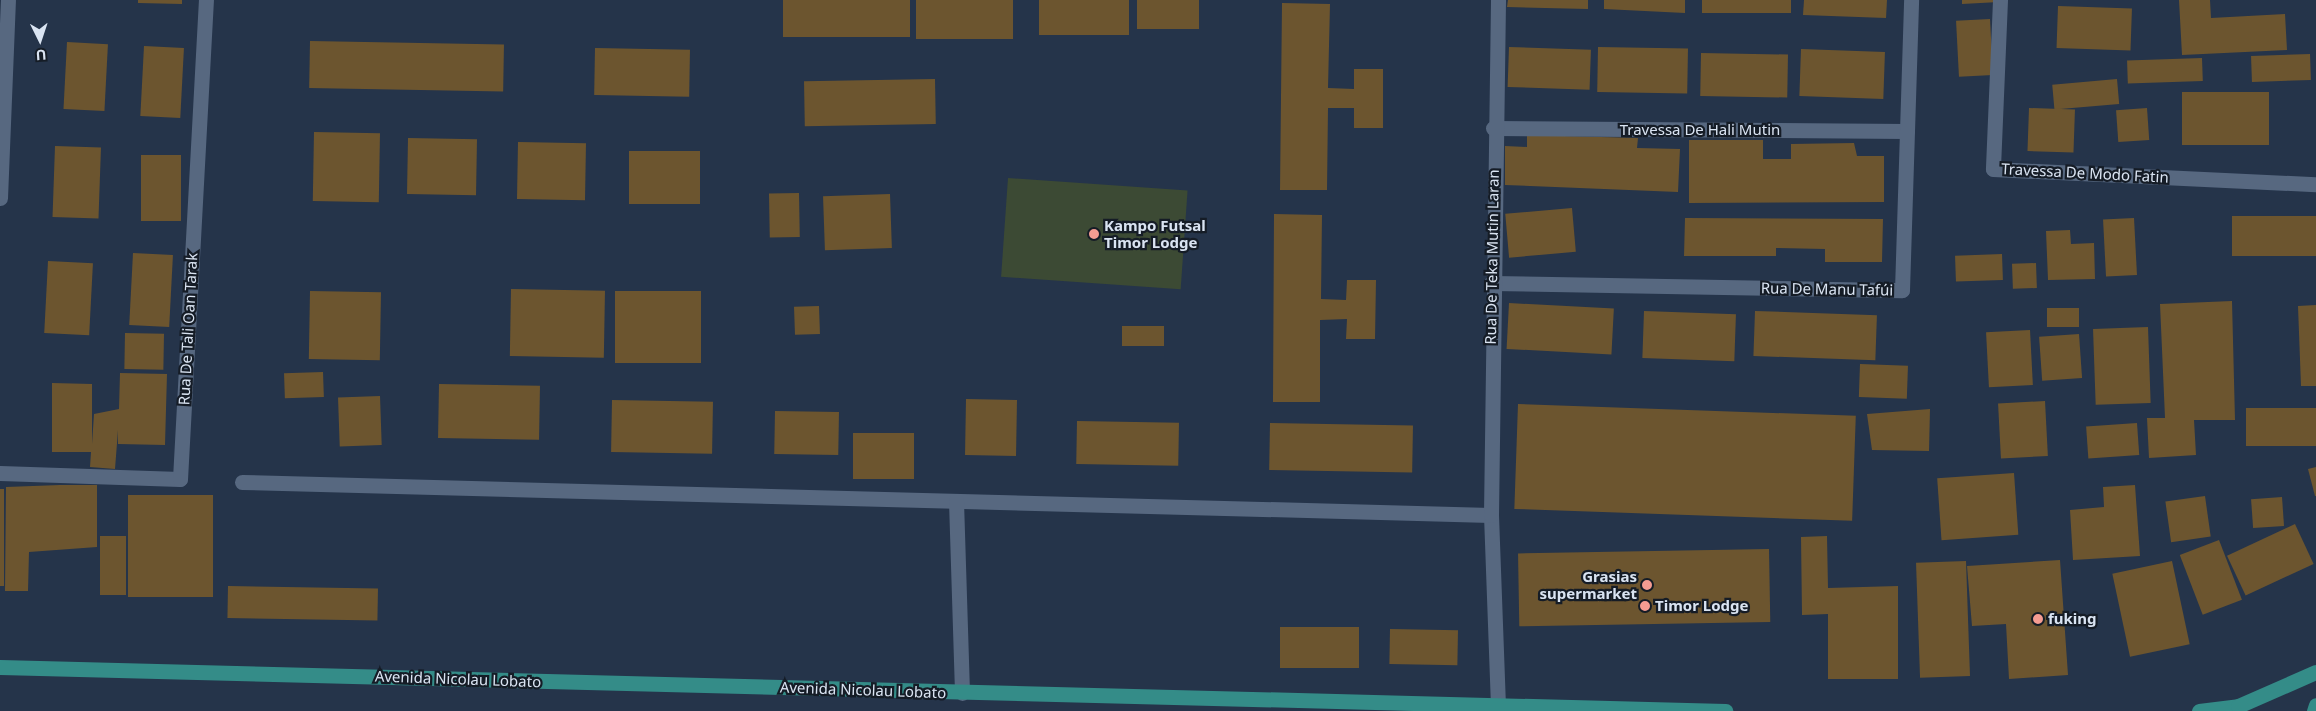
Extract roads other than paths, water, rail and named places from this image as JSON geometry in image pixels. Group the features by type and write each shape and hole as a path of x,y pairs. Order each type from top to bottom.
{"main road":[{"name":"Avenida Nicolau Lobato","path":"0,667 962,693 1498,702 1725,711"},
{"path":"2199,711 2238,706 2316,672"},
{"path":"2314,711 2316,705"}],"street":[{"path":"0,198 8,0"},
{"name":"Rua De Tali Oan Tarak","path":"0,473 180,479 206,0"},
{"name":"Rua De Teka Mutin Laran","path":"1498,0 1493,128 1491,283 1491,515 1498,702"},
{"name":"Rua De Manu Tafúi","path":"1491,283 1902,290 1911,0"},
{"name":"Travessa De Modo Fatin","path":"2000,0 1993,169 2316,184"},
{"name":"Travessa De Hali Mutin","path":"1493,128 1907,131"},
{"path":"242,482 1491,515"},
{"path":"956,501 962,693"}],"place":[{"name":"Kampo Futsal Timor Lodge","path":"1094,234"},
{"name":"Grasias supermarket","path":"1647,585"},
{"name":"Timor Lodge","path":"1645,606"},
{"name":"fuking","path":"2038,619"}]}
